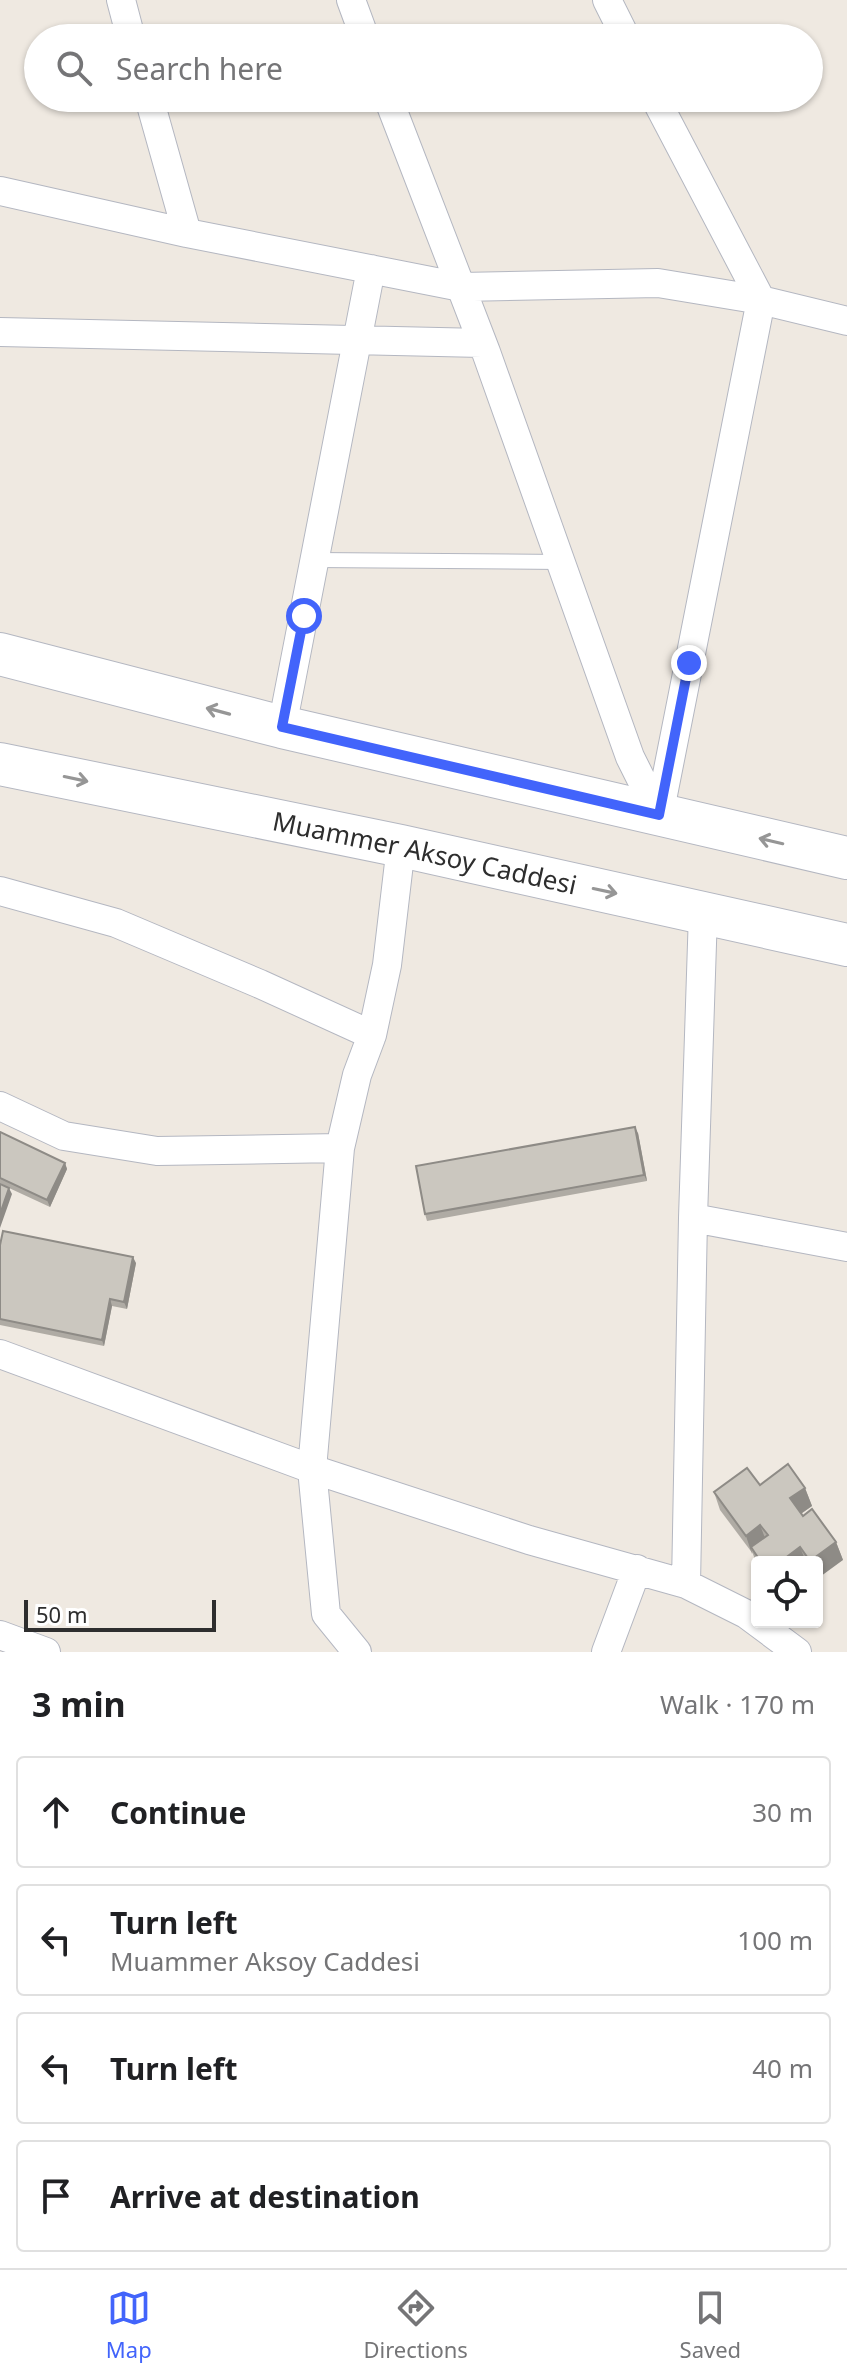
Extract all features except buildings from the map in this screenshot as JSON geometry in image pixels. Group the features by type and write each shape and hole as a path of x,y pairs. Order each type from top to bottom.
{"main road":[{"path":"0,654 282,727 847,858"},
{"name":"Muammer Aksoy Caddesi","path":"0,764 401,846 847,945"}],"street":[{"path":"121,0 127,24"},
{"path":"351,0 360,24"},
{"path":"607,0 619,24"},
{"path":"153,112 187,233"},
{"path":"393,112 482,343 630,757 659,815"},
{"path":"659,815 761,300 662,112"},
{"path":"0,191 187,233 461,287 658,283 761,300 847,321"},
{"path":"282,727 371,269"},
{"path":"0,332 482,343"},
{"path":"357,1652 326,1614 312,1469 340,1148 357,1075 372,1035 387,965 401,846"},
{"path":"0,891 116,923 372,1035"},
{"path":"686,1584 703,913"},
{"path":"0,1106 64,1136 157,1151 340,1148"},
{"path":"693,1218 847,1247"},
{"path":"0,1354 312,1469 529,1540 686,1584 746,1614 797,1652"},
{"path":"606,1652 637,1569"},
{"path":"0,1635 46,1652"}],"lane":[{"path":"315,560 561,562"}],"route":[{"path":"304,616 282,727 659,815 689,663"}]}
